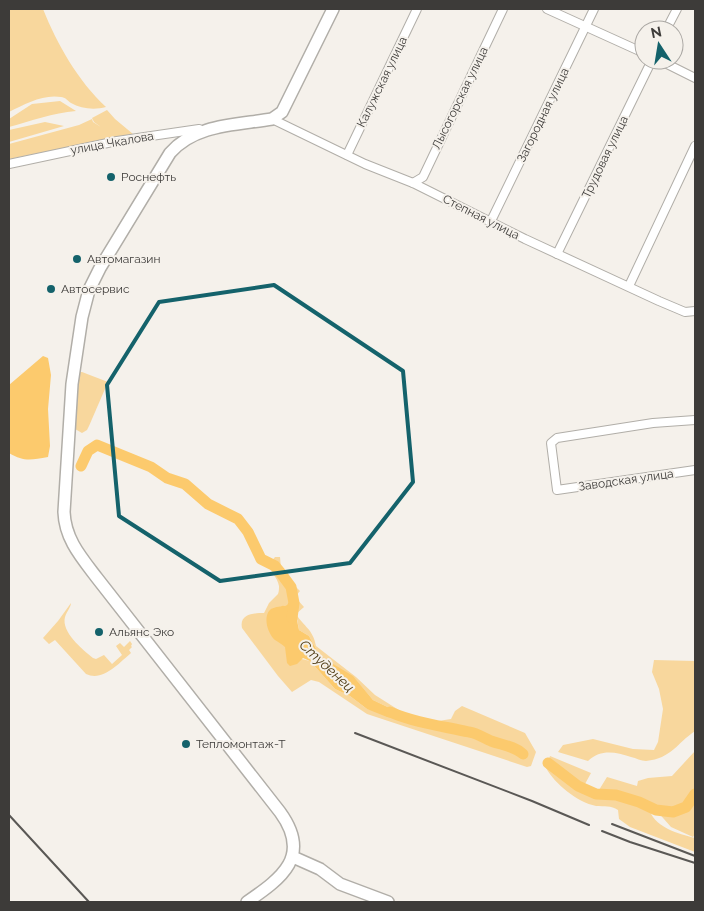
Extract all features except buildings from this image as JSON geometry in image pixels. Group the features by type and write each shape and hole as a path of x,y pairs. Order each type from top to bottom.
{"main road":[{"path":"247,902 282,874 293,857 292,837 286,820 91,570 70,540 64,522 72,384 82,317 89,290 100,268 170,153 187,137 200,132 272,118 282,112 333,9"},
{"path":"293,857 320,869 340,884 388,902"}],"street":[{"name":"Калужская улица","path":"347,154 417,9"},
{"name":"Лысогорская улица","path":"413,183 423,177 503,9"},
{"path":"547,9 634,49"},
{"name":"Загородная улица","path":"491,221 594,9"},
{"name":"Трудовая улица","path":"557,254 647,70"},
{"path":"679,70 695,78"},
{"name":"Степная улица","path":"272,118 413,183 557,254 680,310 693,311"},
{"name":"улица Чкалова","path":"9,164 118,141 216,128"},
{"path":"628,286 695,146"},
{"name":"Заводская улица","path":"695,420 653,423 557,438 551,443 557,490 695,470"}],"highlighted area":[{"path":"274,285 403,371 413,482 350,563 220,581 119,516 107,385 159,302"}],"shaded area":[{"path":"9,9 43,9 77,74 106,107 84,108 64,98 54,96 34,100 9,112"},
{"path":"60,101 76,111 50,115 9,127 9,119 32,104"},
{"path":"107,110 133,134 9,159 9,144 79,125 92,119 93,122 101,127 92,118"},
{"path":"45,122 64,126 9,142 9,130"},
{"path":"78,372 108,382 87,430 82,433 73,426"},
{"path":"275,557 280,557 281,568 286,577 300,591 295,597 304,607 296,614 315,640 316,646 356,677 375,695 413,719 438,721 451,719 455,711 462,706 525,733 536,752 531,766 527,767 367,714 319,682 311,680 292,692 242,628 245,617 264,613 269,603 278,594 278,582 270,565","holes":["294,603 299,630 309,636 320,656 356,680 373,700 400,713 367,709 350,696 335,689 310,661 286,655 287,651 272,609"]},
{"path":"71,603 65,617 66,628 73,640 93,658 96,659 104,655 112,664 122,655 116,646 120,643 124,647 130,641 132,644 129,650 131,653 105,674 92,676 86,674 55,640 49,644 43,638"},
{"path":"654,660 695,661 695,731 668,754 646,761 619,754 603,753 588,761 558,752 563,745 593,739 633,749 654,750 658,742 663,709 659,689 652,672"},
{"path":"695,751 695,834 693,837 671,827 656,810 649,807 655,820 661,825 674,832 695,838 695,852 630,827 619,819 618,810 615,808 596,806 581,801 561,786 546,768 550,756 591,773 585,784 599,790 607,777 637,786 638,781 648,778 672,776"}],"water":[{"path":"43,356 48,358 51,375 48,409 50,446 48,457 23,459 9,453 9,385"},
{"path":"293,601 299,630 309,636 320,656 353,676 373,700 400,713 404,718 387,717 367,709 350,696 335,689 310,661 303,658 297,664 290,666 287,663 285,647 270,634 266,620 271,609 287,605"}],"waterway":[{"name":"Студенец","path":"81,466 88,451 97,445 151,467 167,478 185,484 208,504 238,519 248,532 261,559 275,566 291,587 294,603 292,618"},
{"name":"Студенец","path":"390,712 419,722 475,733 491,741 512,747 523,754"},
{"name":"Студенец","path":"548,763 578,786 596,794 616,795 639,802 656,810 673,812 686,807 695,794"}],"railway":[{"path":"355,733 589,825"},
{"path":"9,815 89,902"},
{"path":"612,824 695,856"},
{"path":"602,831 695,863"}],"place":[{"name":"Роснефть","path":"111,177"},
{"name":"Автомагазин","path":"77,259"},
{"name":"Автосервис","path":"51,289"},
{"name":"Альянс Эко","path":"99,632"},
{"name":"Тепломонтаж-Т","path":"186,744"}]}
